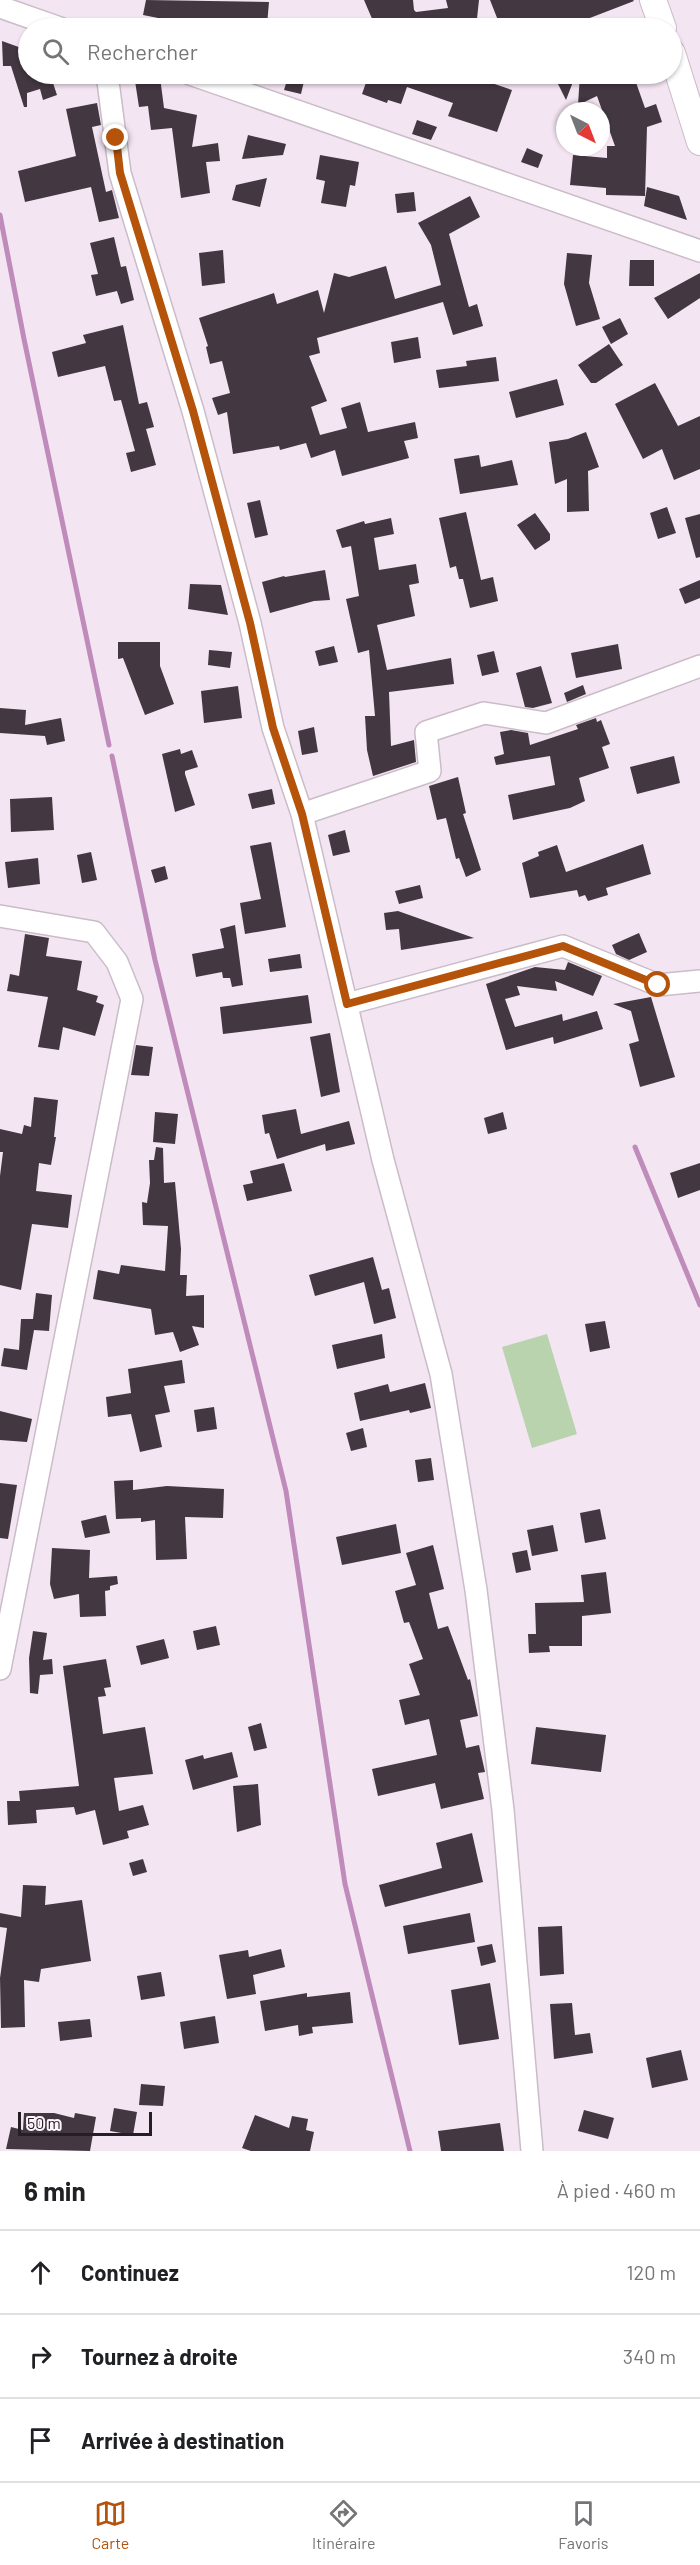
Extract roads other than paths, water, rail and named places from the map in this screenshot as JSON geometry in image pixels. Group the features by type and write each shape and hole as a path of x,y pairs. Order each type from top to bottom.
{"street":[{"path":"653,0 659,18"},
{"path":"0,8 30,18"},
{"path":"108,84 120,173 193,411 250,623 273,728 302,814 383,1160 443,1385 476,1590 503,1810 532,2151"},
{"path":"219,84 700,250"},
{"path":"682,84 700,142"},
{"path":"302,814 430,771 426,732 484,713 546,723 700,666"},
{"path":"0,916 94,932 117,962 132,999 0,1669"},
{"path":"347,1004 563,946 658,985 700,981"}],"waterway":[{"path":"0,215 109,745"},
{"path":"112,756 155,960 286,1491 345,1884 410,2151"},
{"path":"635,1147 700,1305"}]}
